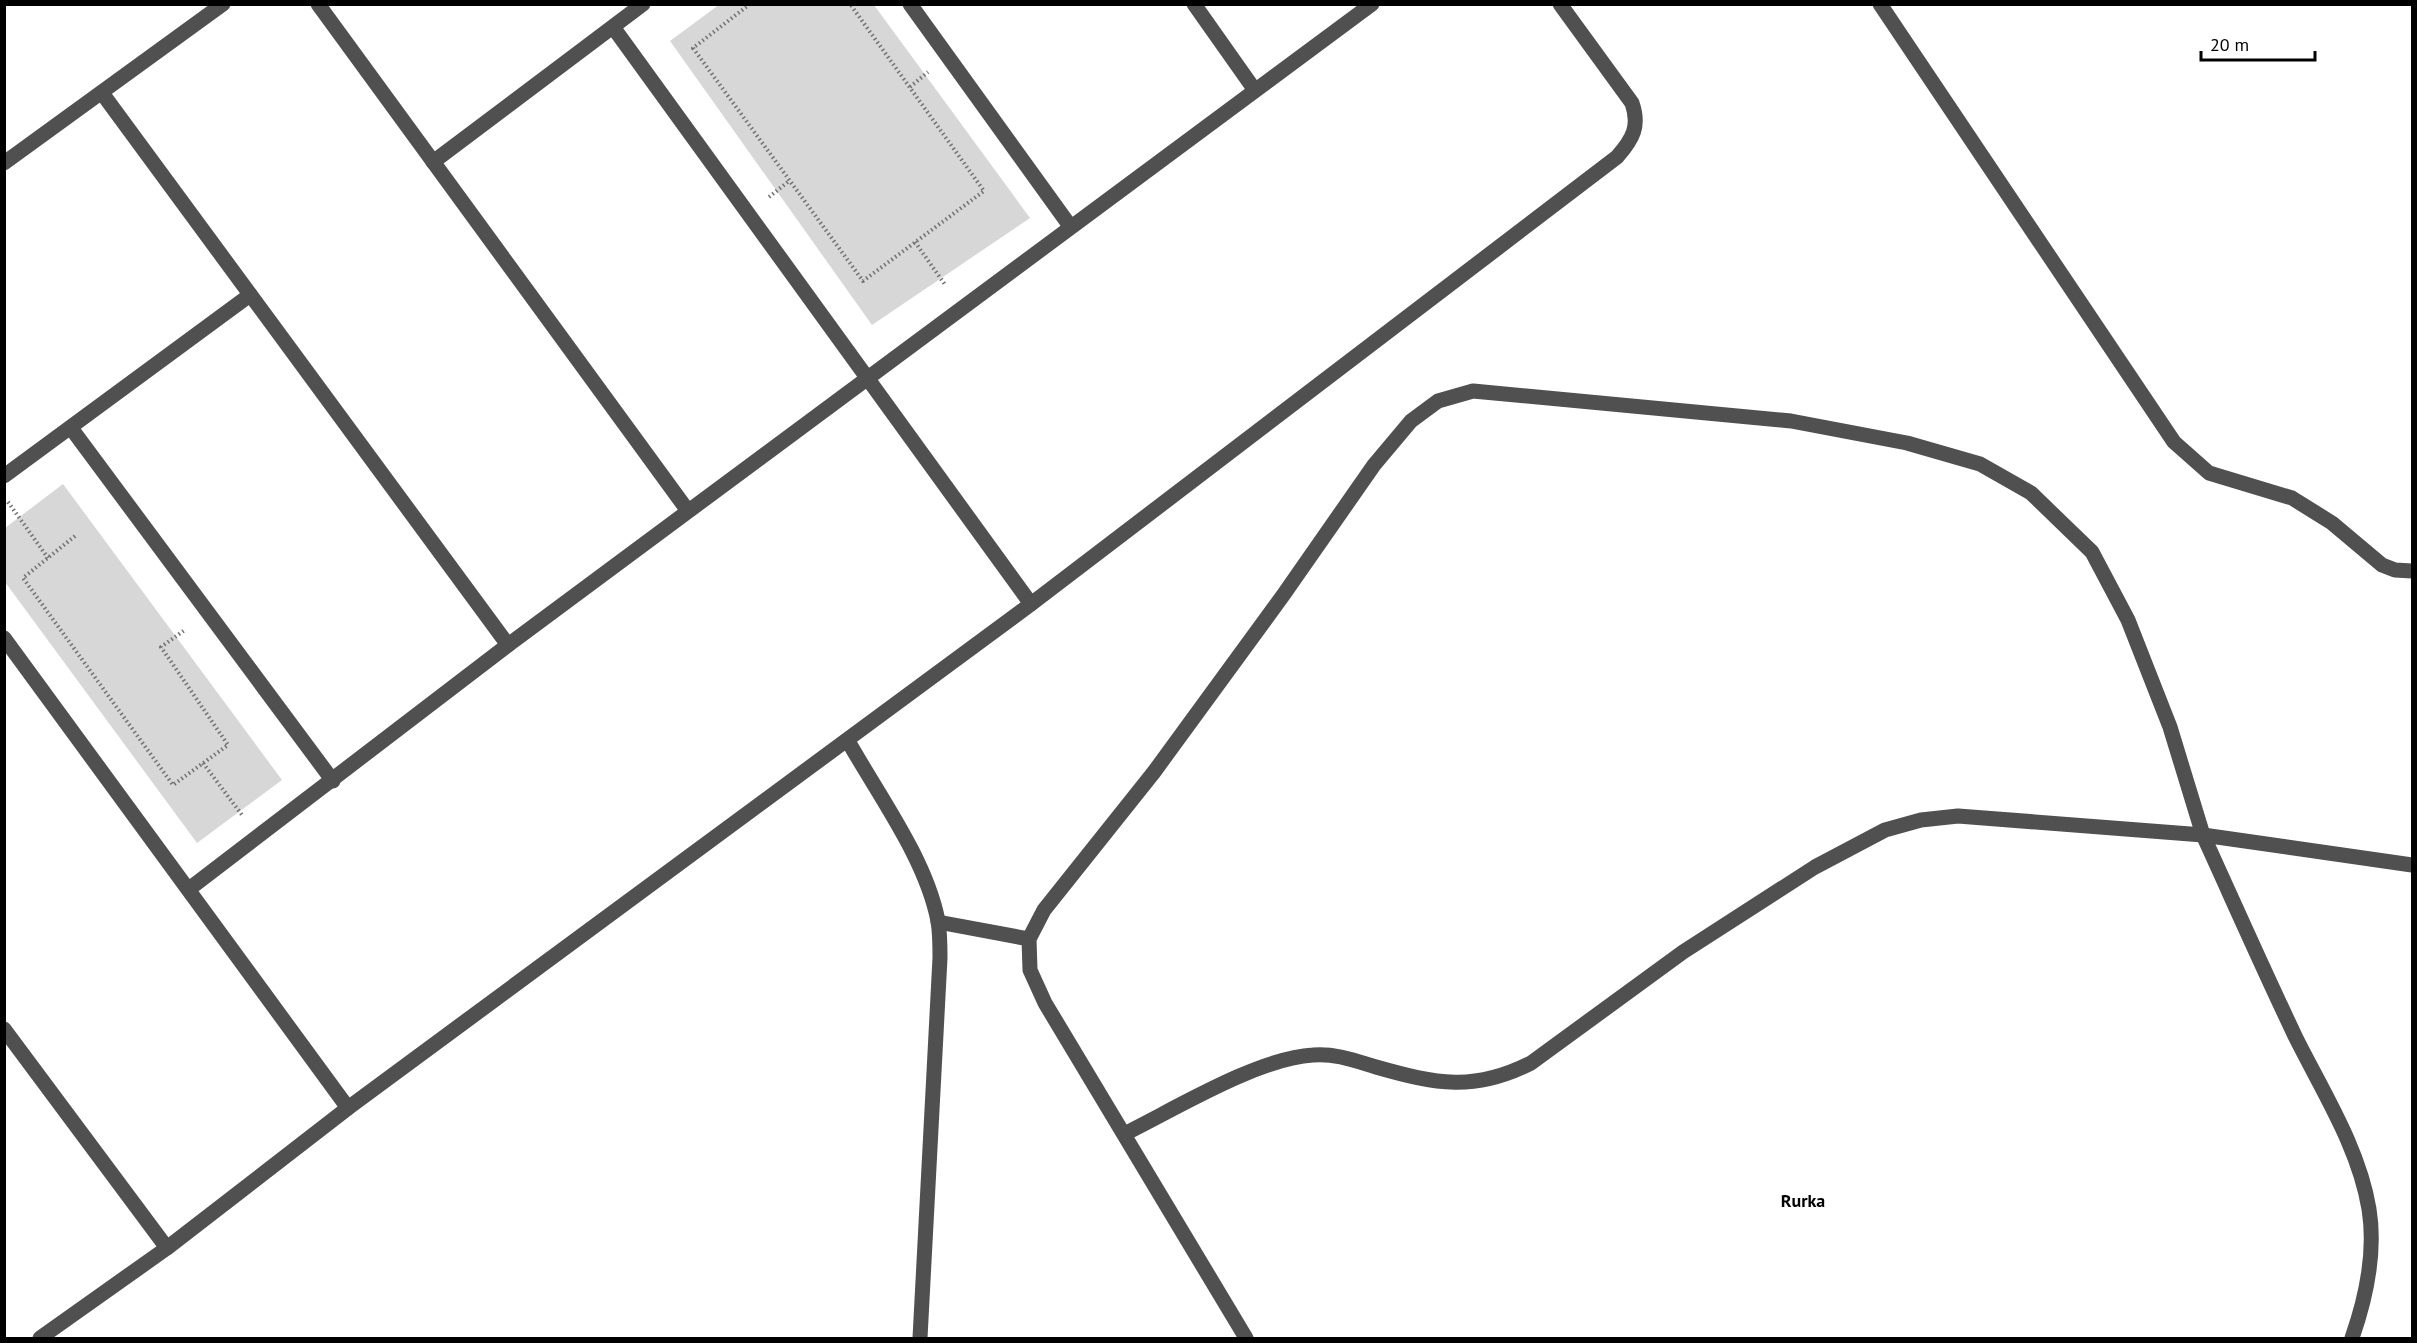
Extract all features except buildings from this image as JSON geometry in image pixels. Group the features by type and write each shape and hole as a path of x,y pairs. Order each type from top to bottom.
{"street":[{"path":"4,163 223,4"},
{"path":"318,4 688,510"},
{"path":"433,162 643,4"},
{"path":"910,4 1071,226"},
{"path":"1194,4 1254,89"},
{"path":"189,889 688,510 868,379 1254,89 1372,4"},
{"path":"40,1338 167,1248 348,1108 1031,604 1607,164 1631,142 1638,119 1632,103 1560,4"},
{"path":"1880,4 2174,442 2209,473 2292,498 2332,523 2382,565 2395,570 2412,571"},
{"path":"613,27 1031,604"},
{"path":"102,93 508,645"},
{"path":"4,476 250,295"},
{"path":"1246,1338 1045,1003 1030,970 1029,939 1044,910 1154,772 1284,594 1374,465 1420,415 1438,401 1473,391 1791,421 1907,443 1980,464 2031,492 2092,552 2128,620 2170,727 2203,835 2275,995 2362,1171 2370,1211 2370,1258 2362,1308 2352,1338"},
{"path":"71,428 333,781"},
{"path":"4,638 348,1108"},
{"path":"848,741 926,881 938,922 940,958 920,1338"},
{"path":"1124,1134 1260,1067 1314,1054 1337,1056 1436,1082 1475,1083 1506,1076 1531,1063 1683,952 1815,867 1885,830 1903,825 1958,816 1999,817 2203,835 2412,865"},
{"path":"938,922 1029,939"},
{"path":"4,1029 167,1248"}],"path":[{"path":"750,4 693,48 863,281 984,190 850,4"},
{"path":"915,243 961,309"},
{"path":"4,497 48,558"},
{"path":"75,536 23,578 172,785 228,745 161,647 208,613"},
{"path":"203,763 258,837"}],"shaded area":[{"path":"720,4 874,5 1030,218 872,325 670,41"},
{"path":"63,484 282,780 197,843 5,582 5,528"}],"district":[{"name":"Rurka","path":"1803,1200"}]}
